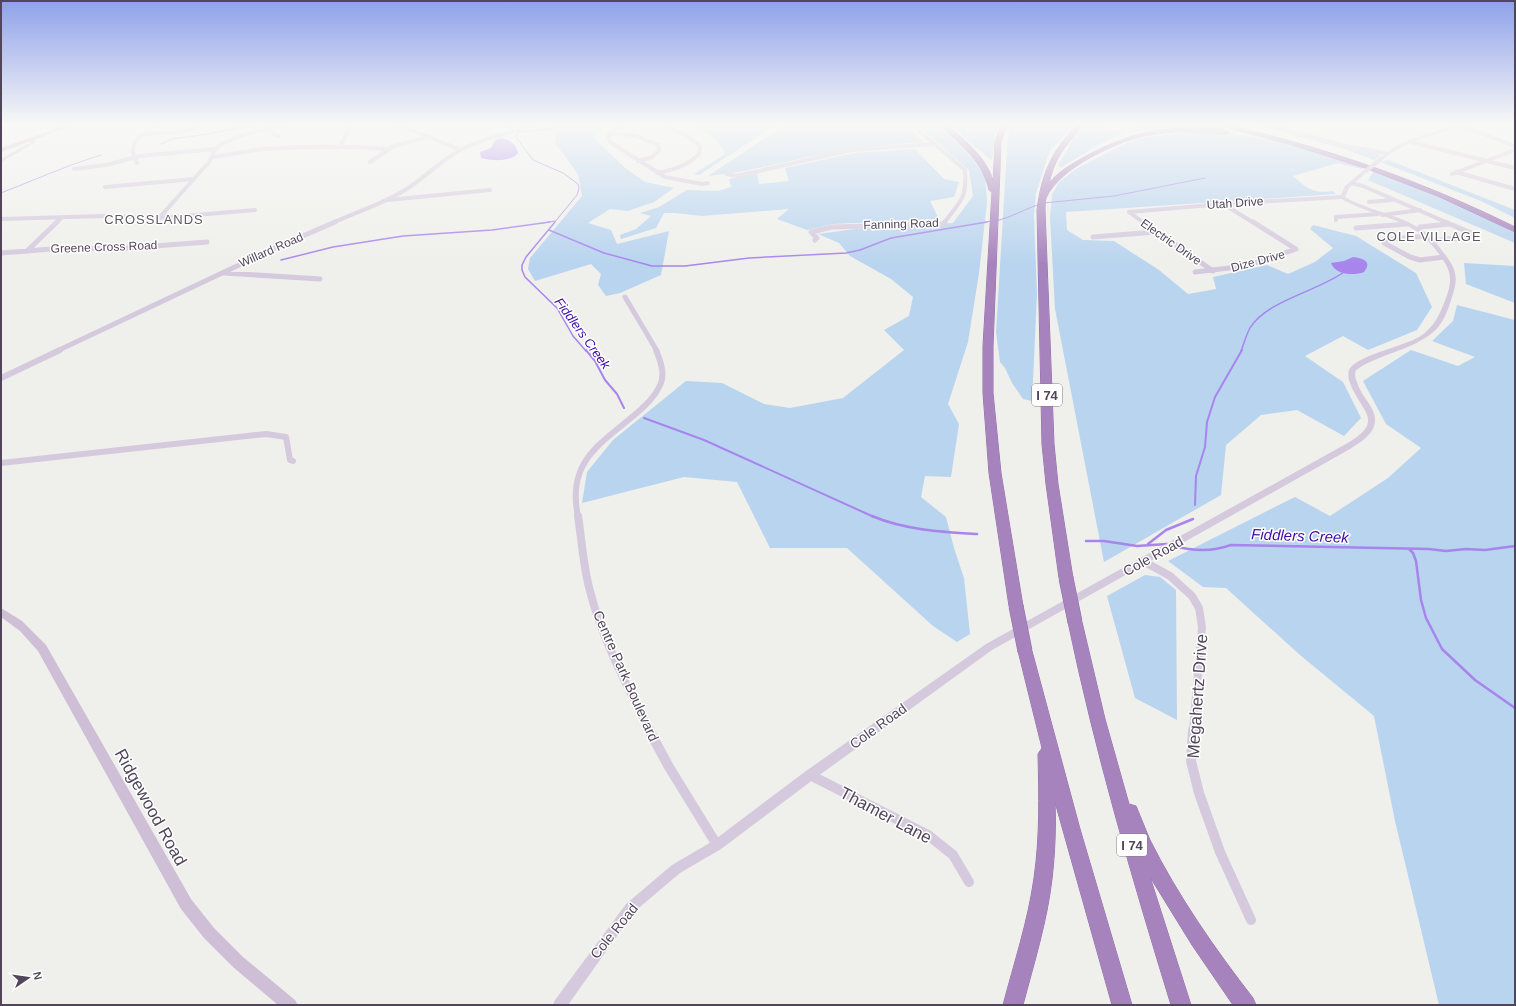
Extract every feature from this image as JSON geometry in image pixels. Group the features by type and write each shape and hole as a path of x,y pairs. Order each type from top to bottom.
{"highway":[{"path":"986,170 991,182 994,198"},
{"path":"997,170 994,198 987,359 988,393 996,484 1025,651 1078,858 1122,1005"},
{"name":"I 74","path":"1048,170 1043,187 1041,210 1048,444 1053,491 1066,578 1088,683 1127,829 1180,1005"},
{"path":"1041,210 1048,189 1066,170"},
{"path":"1379,170 1417,184 1476,210 1515,230"},
{"path":"1395,170 1453,193 1515,222"},
{"path":"1088,683 1134,824 1160,876 1190,926 1226,980 1246,1005"},
{"path":"1013,1005 1037,909 1045,862 1047,816 1046,737"}],"main road":[{"name":"Ridgewood Road","path":"1,612 13,618 27,629 42,648 186,904 209,933 238,962 290,1005"}],"street":[{"path":"159,218 201,170"},
{"name":"Willard Road","path":"1,378 282,245 386,200 416,183 431,170"},
{"path":"653,170 672,179 702,184 708,183"},
{"path":"658,173 669,170"},
{"path":"727,174 737,176 764,170"},
{"name":"Fanning Road","path":"815,240 818,238 811,232 832,227 943,224 964,196 966,188 965,170"},
{"path":"1342,197 1347,187 1368,170"},
{"path":"1462,170 1454,173 1515,189"},
{"path":"105,187 194,179"},
{"path":"1351,183 1394,199 1478,236 1383,240 1384,243 1410,257 1420,260 1442,257"},
{"path":"386,200 402,200 490,190"},
{"name":"Utah Drive","path":"1129,212 1223,204 1342,197"},
{"name":"Cole Road","path":"560,1005 630,908 676,869 717,845 810,775 989,647 1348,447 1367,434 1372,423 1371,412 1357,392 1352,380 1352,372 1357,366 1366,360 1425,335 1434,328 1447,303 1454,275 1451,267 1428,238 1421,232 1406,224 1350,203 1342,197"},
{"path":"1369,202 1394,199"},
{"name":"Dize Drive","path":"1195,272 1246,266 1296,249 1223,204"},
{"path":"1,219 116,216 159,218 254,210"},
{"path":"1336,220 1336,217 1381,215 1420,210"},
{"name":"Electric Drive","path":"1129,212 1213,271"},
{"path":"27,251 62,217"},
{"path":"1356,228 1406,224"},
{"path":"1420,227 1450,224"},
{"path":"1093,237 1156,232"},
{"name":"Greene Cross Road","path":"1,253 71,248 115,249 207,242"},
{"path":"222,273 320,279"},
{"name":"Centre Park Boulevard","path":"624,297 659,355 663,367 663,378 660,389 649,402 607,436 591,452 577,473 575,494 587,580 601,626 639,708 663,756 717,845"},
{"path":"1,463 266,434 286,437 289,442 288,453 290,460 292,461"},
{"name":"Megahertz Drive","path":"1143,561 1170,576 1192,596 1199,608 1202,627 1200,664 1194,702 1191,761 1199,793 1220,852 1251,920"},
{"name":"Thamer Lane","path":"810,775 928,835 953,855 969,882"}],"shaded area":[{"path":"575,170 628,170 645,182 674,188 654,202 628,211 610,209 588,223 611,230 617,244 669,231 661,275 620,293 606,296 598,285 601,274 591,264 535,281 528,269 530,258 582,196 578,174"},
{"path":"700,170 707,170 699,175 694,174"},
{"path":"717,170 746,170 724,174 708,176"},
{"path":"786,170 935,170 944,179 959,182 954,197 930,201 939,219 833,224 807,230 777,219 789,209 702,216 664,213 656,228 621,239 620,235 636,229 651,216 640,213 659,207 687,190 718,191 731,187 729,179 757,173 759,184 789,181"},
{"path":"969,170 980,170 985,177 987,202 979,273 968,342 948,404 959,424 951,477 925,476 921,497 946,517 964,578 970,634 957,642 933,626 847,548 770,548 737,482 684,477 582,503 587,472 613,440 686,381 722,383 764,404 790,408 843,398 904,350 884,330 909,316 913,297 891,279 850,256 839,243 818,234 855,229 953,223 973,196"},
{"path":"1006,170 1044,170 1036,193 1034,216 1037,294 1032,401 1023,399 1000,362 996,332"},
{"path":"1075,170 1314,170 1293,176 1311,190 1320,192 1333,191 1336,194 1066,212 1067,230 1083,240 1114,241 1159,270 1188,294 1216,289 1213,277 1267,265 1288,274 1315,262 1333,248 1310,229 1313,225 1356,236 1416,273 1432,307 1417,330 1368,350 1343,336 1305,356 1343,382 1361,418 1344,436 1297,410 1261,415 1226,445 1221,495 1104,562 1055,309 1050,217 1052,195 1059,182"},
{"path":"1374,170 1377,170 1483,216 1515,233 1515,243 1368,180"},
{"path":"1401,170 1413,170 1515,210 1515,218 1481,201"},
{"path":"1353,257 1363,259 1367,263 1364,272 1345,274 1336,270 1331,263 1344,261"},
{"path":"1464,263 1515,266 1515,303 1466,284"},
{"path":"1457,305 1515,320 1515,1005 1439,1005 1395,821 1374,716 1300,655 1226,588 1203,587 1168,561 1295,497 1330,516 1388,478 1421,448 1386,424 1363,381 1411,350 1458,366 1475,357 1432,341 1453,321"},
{"path":"1145,575 1160,577 1176,590 1177,720 1135,698 1107,596"}],"waterway":[{"path":"1,193 59,170"},
{"name":"Fiddlers Creek","path":"554,223 577,195 579,188 578,184 563,173 556,170"},
{"path":"1044,203 1114,196 1205,178"},
{"path":"996,221 1040,204"},
{"path":"544,223 555,221"},
{"path":"981,223 992,221"},
{"path":"544,223 550,222"},
{"name":"Fiddlers Creek","path":"555,222 526,257 522,265 522,270 525,277 557,308 573,336 586,351"},
{"path":"981,223 987,222"},
{"path":"281,260 333,247 403,236 492,230 544,223"},
{"path":"549,230 604,253 652,266 685,266 749,258 846,253 860,250 891,238 981,223"},
{"path":"1241,351 1250,328 1268,311 1280,303 1321,285 1344,272"},
{"name":"Fiddlers Creek","path":"586,350 595,361 605,380 617,394 624,408"},
{"path":"1195,505 1196,476 1205,447 1207,422 1215,397 1242,350"},
{"name":"Fiddlers Creek","path":"644,418 704,440 874,517"},
{"name":"Fiddlers Creek","path":"872,516 910,527 977,534"},
{"path":"1148,544 1166,530 1193,519"},
{"name":"Fiddlers Creek","path":"1086,541 1104,541 1137,546 1167,544"},
{"name":"Fiddlers Creek","path":"1173,546 1202,550 1216,549 1231,545 1429,549 1446,551 1466,549 1485,550 1515,546"},
{"path":"1409,549 1413,553 1416,561 1421,600 1426,618 1442,649 1475,680 1515,708"}],"district":[{"name":"CROSSLANDS","path":"154,219"},
{"name":"COLE VILLAGE","path":"1429,236"}]}
